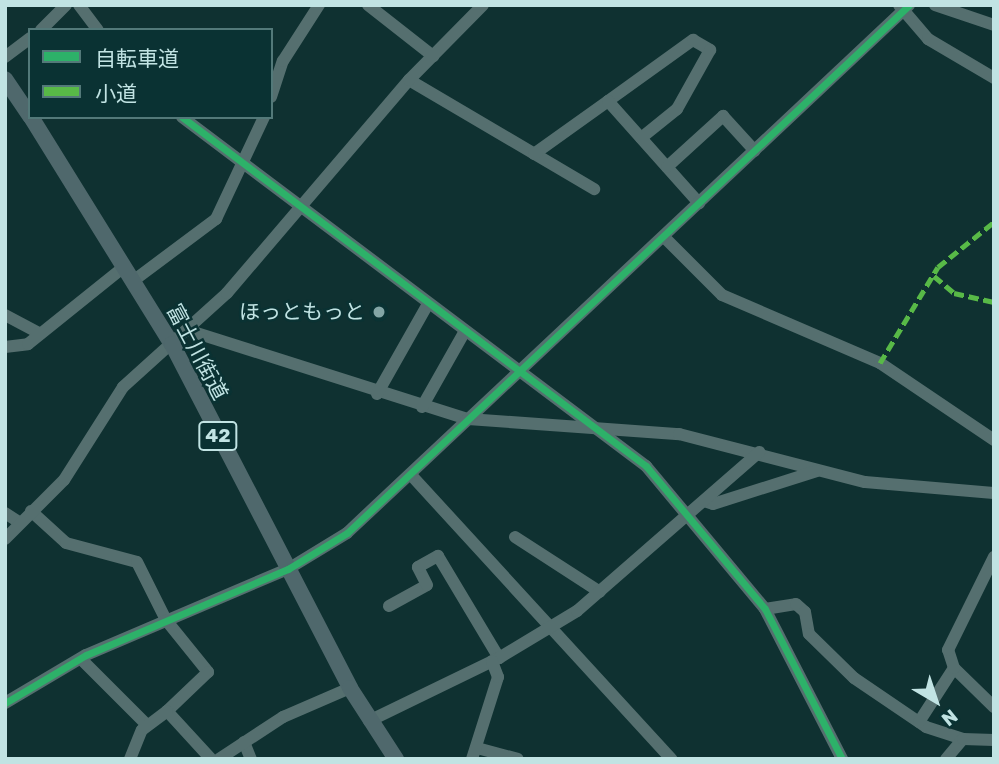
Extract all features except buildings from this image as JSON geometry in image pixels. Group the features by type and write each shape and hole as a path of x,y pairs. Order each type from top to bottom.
{"main road":[{"name":"富士川街道","path":"5,79 28,113"},
{"name":"富士川街道","path":"32,119 172,344 350,688 395,759"}],"street":[{"path":"43,28 66,5"},
{"path":"79,5 96,28"},
{"path":"273,91 283,61 319,5"},
{"path":"368,5 433,56"},
{"path":"5,540 19,522 64,480 116,395 187,330 299,208 410,80 484,5"},
{"path":"935,5 994,25"},
{"path":"5,703 81,659 288,569 347,533 412,476 468,419 905,7 928,39 994,78"},
{"path":"5,57 28,40"},
{"path":"534,154 693,40 710,50 677,110 641,138"},
{"path":"410,80 594,189"},
{"path":"608,101 699,203"},
{"path":"667,167 723,116 755,151"},
{"path":"184,119 238,165 646,466 690,513 765,609 842,759"},
{"path":"134,281 216,219 238,165 263,119"},
{"path":"664,237 722,295 880,363 994,440"},
{"path":"5,347 28,344 125,266"},
{"path":"377,394 428,304"},
{"path":"5,314 40,334"},
{"path":"187,330 377,394 468,419 591,424 759,452 817,471 994,493"},
{"path":"422,407 465,331"},
{"path":"369,721 496,660 551,627 600,592 759,452"},
{"path":"704,501 713,504 817,471"},
{"path":"412,476 671,759"},
{"path":"30,511 66,543 137,562 166,620 208,672 167,711 147,725 130,759"},
{"path":"5,513 19,522"},
{"path":"515,537 600,592"},
{"path":"388,606 427,585 418,567 438,556 496,660 498,677 475,753 518,759"},
{"path":"994,557 948,650 954,668 994,707"},
{"path":"765,609 796,604 805,612 809,634 832,657 919,722 963,739 994,740"},
{"path":"81,659 147,725"},
{"path":"919,722 954,668"},
{"path":"219,759 244,742 350,688"},
{"path":"167,711 211,759"},
{"path":"946,759 963,739"},
{"path":"244,742 251,759"}],"marked path":[{"path":"880,363 938,267 994,222"},
{"path":"934,276 954,293 994,302"}],"cycle path":[{"path":"5,703 86,655 288,569 347,533 909,5"},
{"path":"185,119 646,466 765,609 842,759"}],"place":[{"name":"ほっともっと","path":"379,312"}]}
